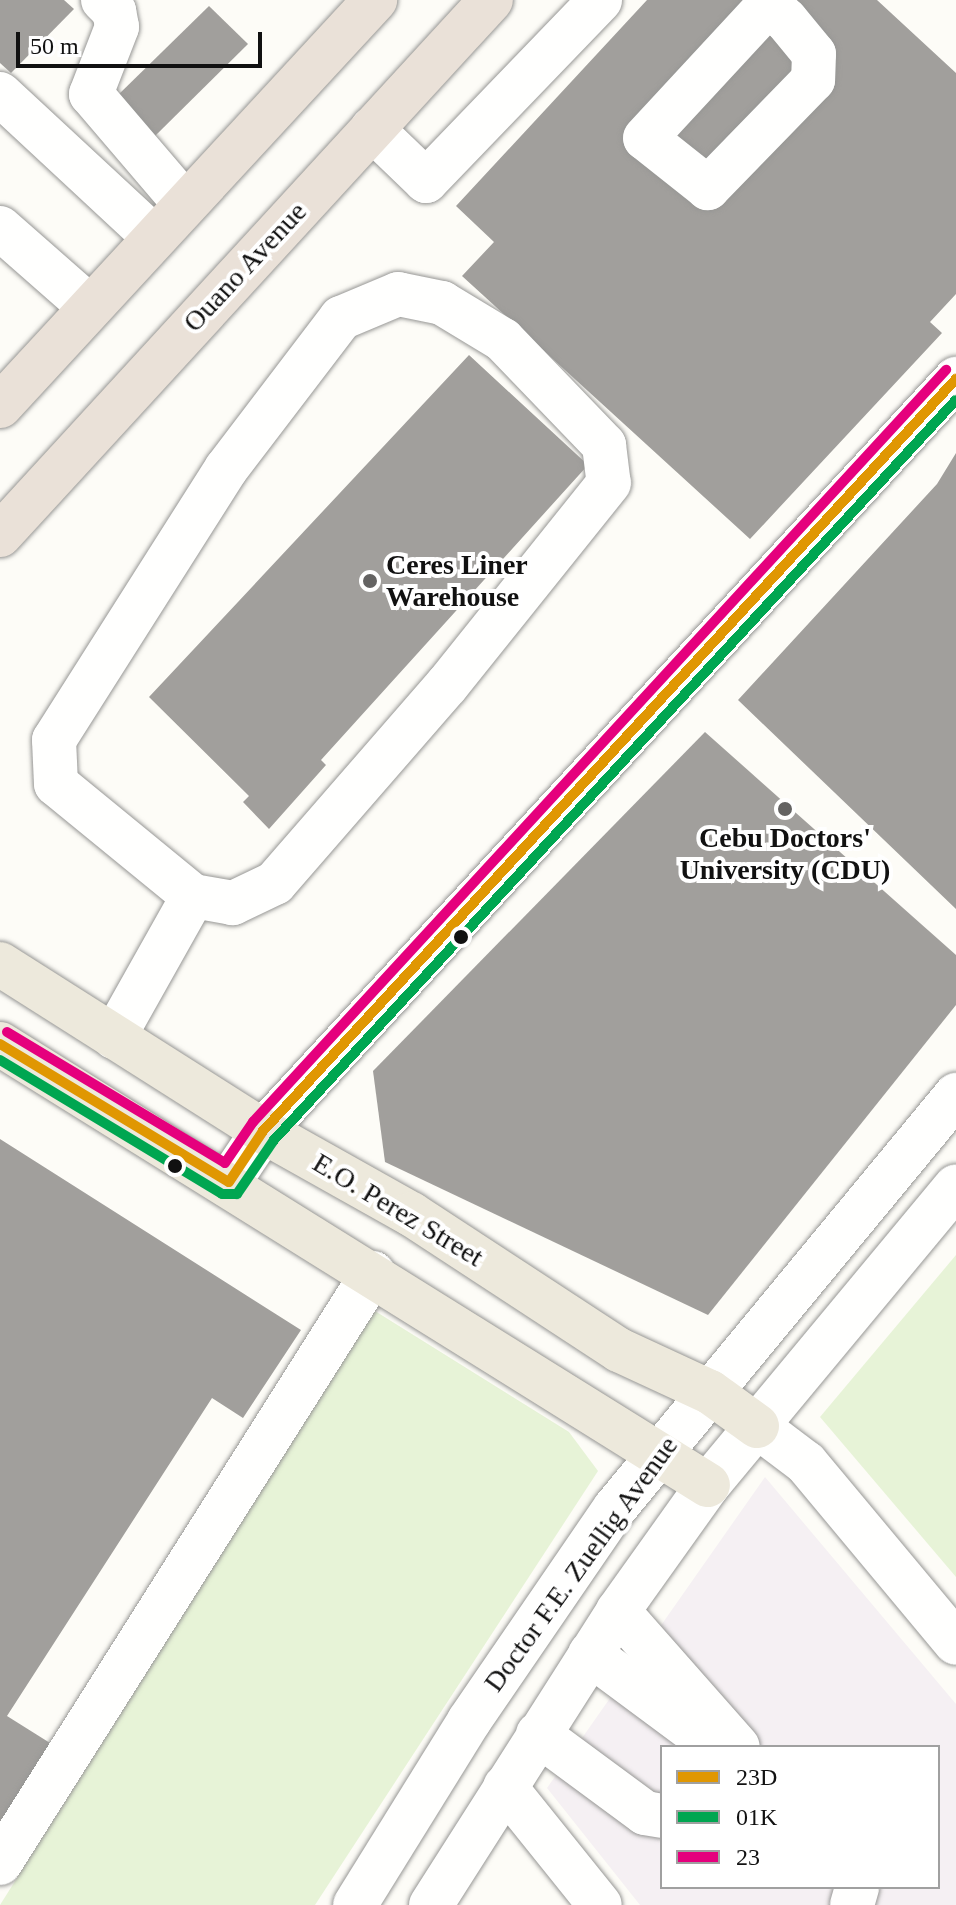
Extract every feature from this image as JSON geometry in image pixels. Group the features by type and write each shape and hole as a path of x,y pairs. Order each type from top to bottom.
{"highway":[{"path":"0,406 375,0"},
{"name":"Ouano Avenue","path":"0,535 491,0"}],"main road":[{"name":"E.O. Perez Street","path":"0,964 263,1131 411,1214 619,1350 710,1392 757,1426"},
{"path":"0,1045 229,1182 708,1485"}],"street":[{"path":"103,0 114,11 117,27 91,94 185,204"},
{"path":"372,129 426,181 600,0"},
{"path":"0,94 154,237"},
{"path":"0,228 90,307"},
{"path":"398,294 442,303 503,340 604,445 609,483 447,685 275,883 233,903 193,896 56,784 54,740 226,469 341,318 398,294"},
{"path":"229,1182 263,1131 956,379"},
{"path":"114,1037 193,896"},
{"name":"Doctor F.E. Zuellig Avenue","path":"355,1905 469,1721 657,1453 956,1095"},
{"name":"Doctor F.E. Zuellig Avenue","path":"431,1905 618,1611 708,1485 956,1186"},
{"path":"0,1863 373,1273"},
{"path":"757,1426 806,1463 956,1643"},
{"path":"618,1611 736,1745"},
{"path":"590,1654 674,1712 704,1745"},
{"path":"538,1734 645,1813 660,1816"},
{"path":"505,1787 600,1905"}],"shaded area":[{"path":"765,1477 956,1704 956,1905 640,1905 547,1788"}],"green space":[{"path":"956,1255 956,1577 820,1417"},
{"path":"375,1311 569,1432 598,1471 315,1905 0,1905"}],"building":[{"path":"0,0 64,0 74,9 11,73 0,63"},
{"path":"647,0 877,0 956,73 956,294 930,322 942,333 750,539 462,276 494,242 456,206"},
{"path":"209,6 248,44 155,136 116,97"},
{"name":"Ceres Liner Warehouse","path":"469,355 588,465 321,760 326,765 269,829 243,802 249,796 149,697"},
{"path":"956,453 956,909 738,700 937,484"},
{"name":"Cebu Doctors' University (CDU)","path":"705,732 956,955 956,1005 708,1315 385,1162 373,1071"},
{"path":"0,1139 301,1330 243,1418 212,1398 7,1716 58,1748 0,1838"}],"transit line":[{"name":"23","path":"7,1032 225,1163 253,1122 946,370"},
{"name":"23D","path":"0,1044 229,1182 263,1131 956,379"},
{"name":"01K","path":"0,1060 222,1194 237,1194 274,1140 956,400"}],"place":[{"name":"Ceres Liner Warehouse","path":"370,581"},
{"name":"Cebu Doctors' University (CDU)","path":"785,809"}]}
